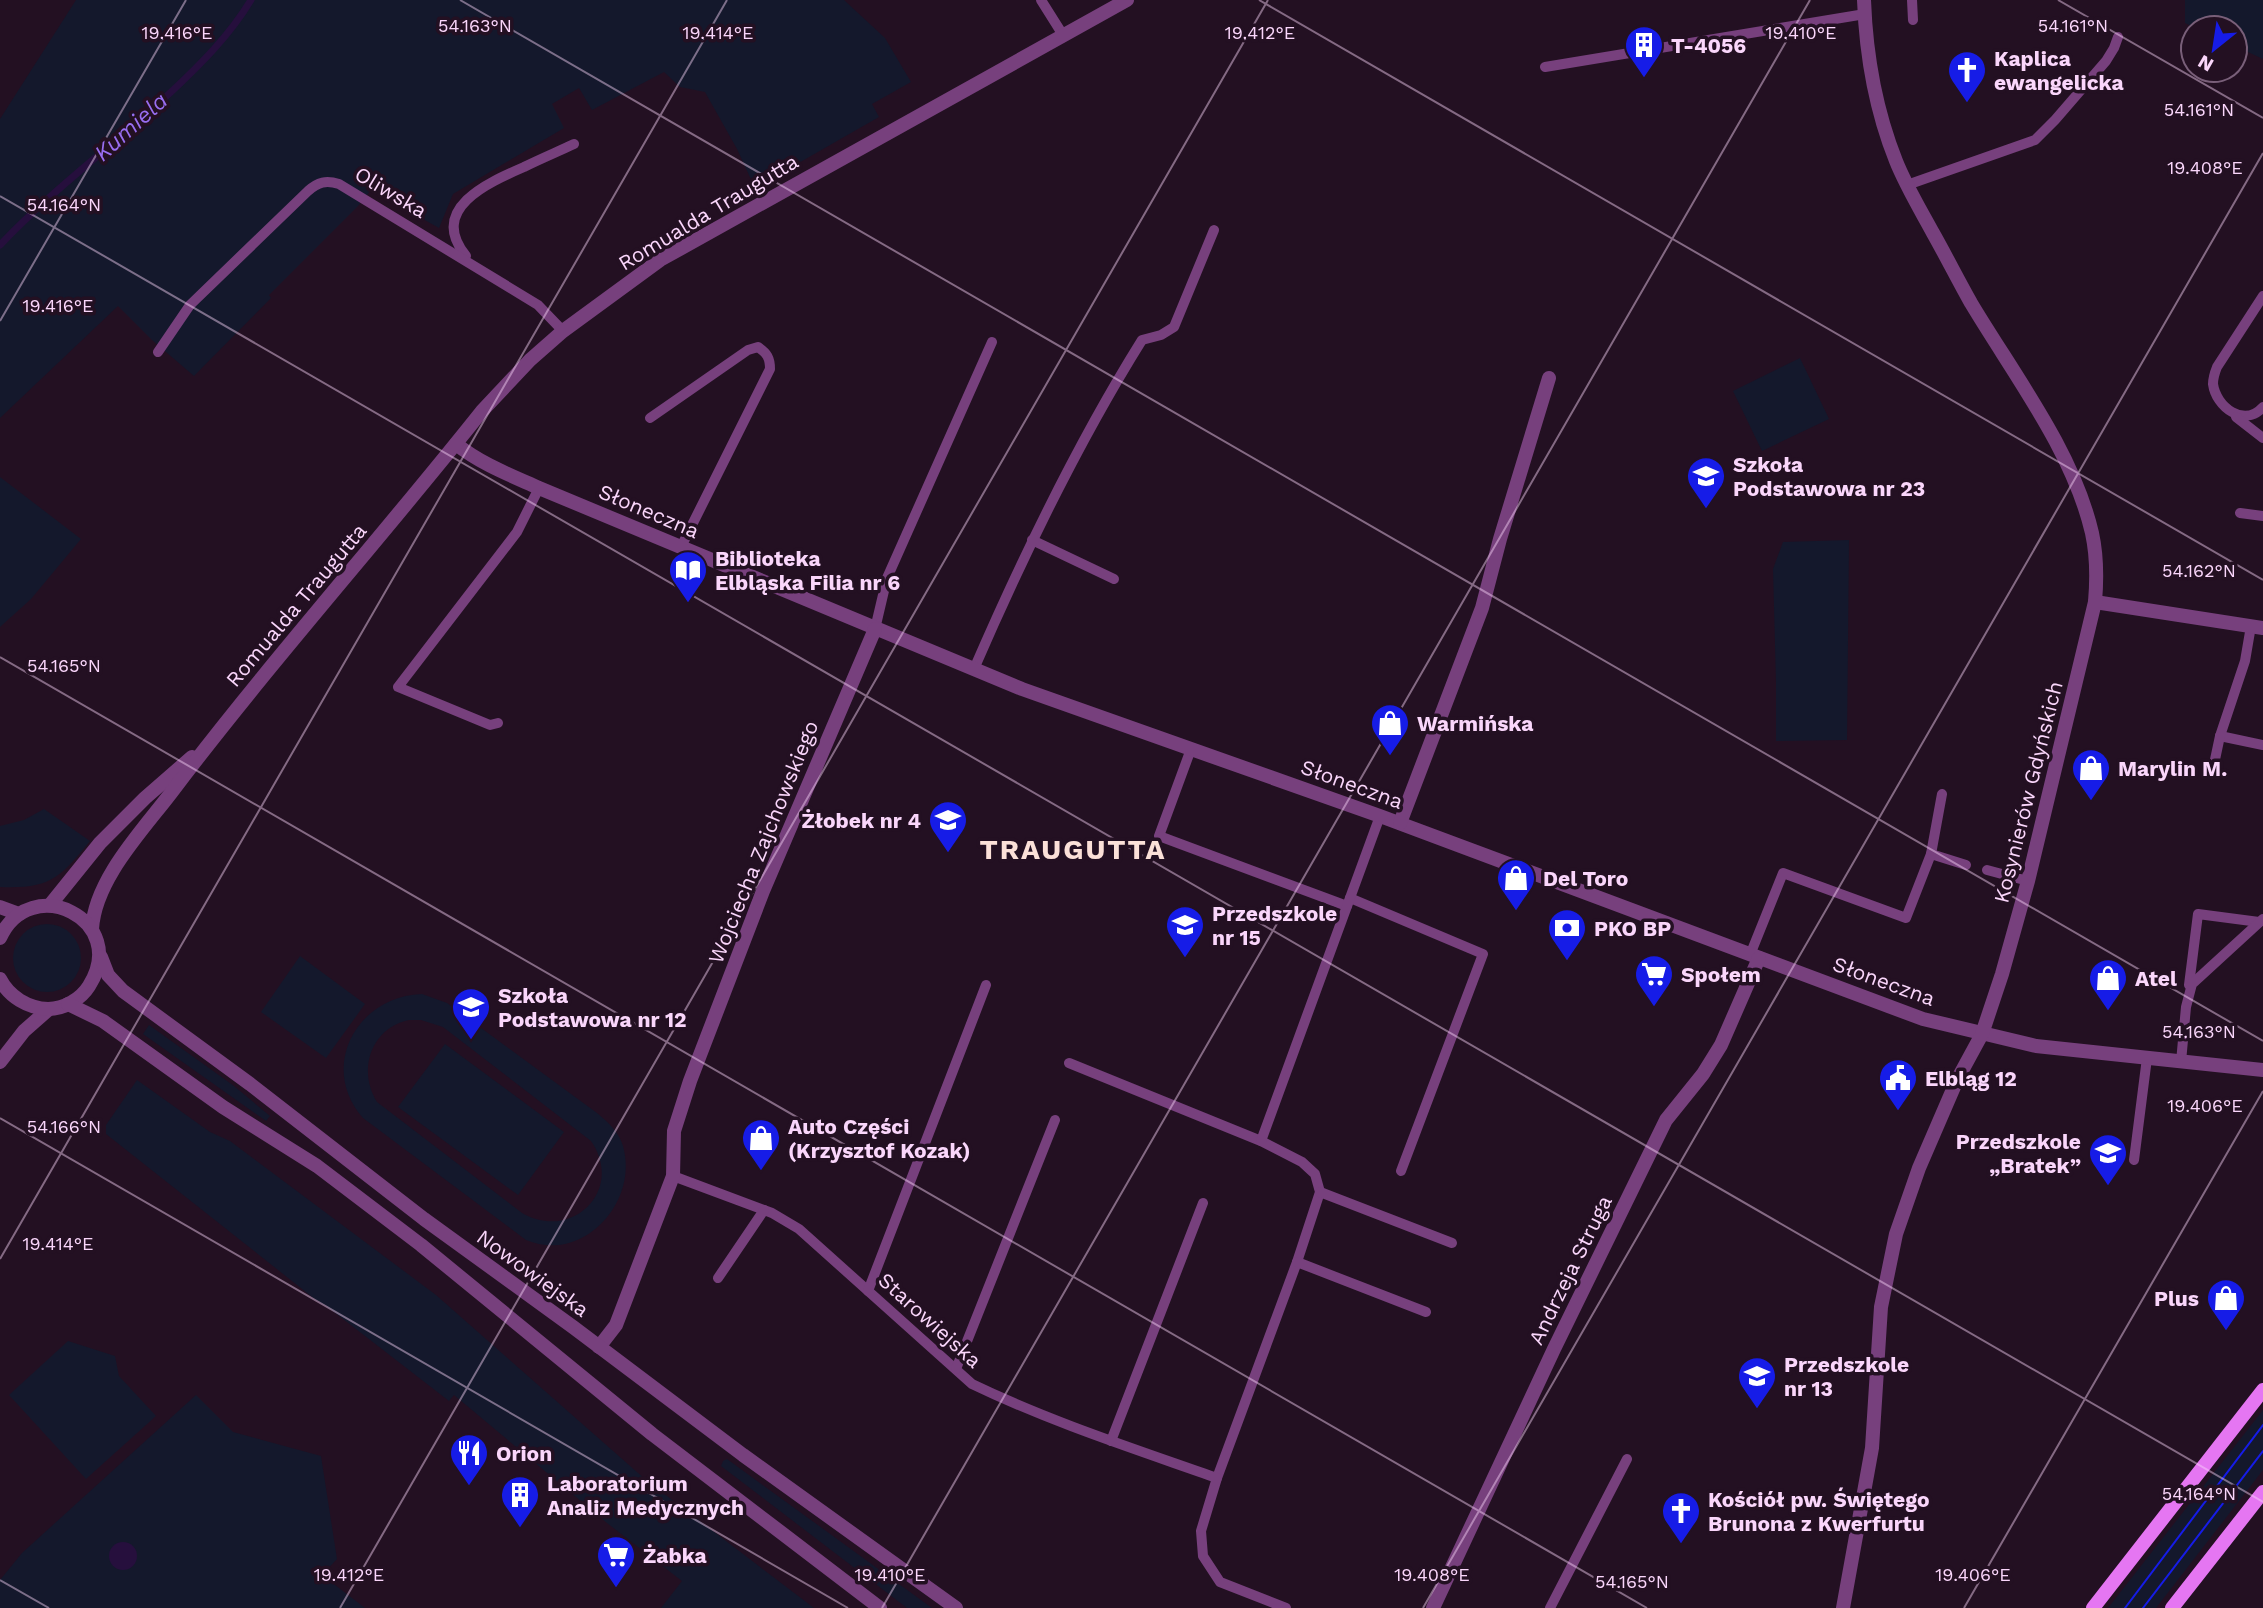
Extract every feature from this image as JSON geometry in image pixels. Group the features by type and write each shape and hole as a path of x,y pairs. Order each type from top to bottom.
{"main road":[{"path":"2092,1608 2263,1390"},
{"path":"2172,1608 2263,1492"}],"street":[{"name":"Romualda Traugutta","path":"92,929 104,886 214,737 500,390 563,331 660,260 1127,0"},
{"name":"Kosynierów Gdyńskich","path":"1843,1608 1872,1448 1881,1307 1896,1234 1919,1168 1957,1080 1982,1034 2002,974 2028,881 2095,602 2097,581 2094,544 2073,479 2049,430 1971,302 1896,160 1874,87 1865,7"},
{"path":"1400,823 1482,607 1549,377"},
{"name":"Słoneczna","path":"456,444 491,467 539,488 974,669 1079,710 1400,823 1923,1019 2036,1046 2263,1070"},
{"path":"2095,602 2257,627"},
{"name":"Wojciecha Zajchowskiego","path":"599,1347 616,1325 673,1175 674,1131 681,1108 785,839 875,629"},
{"name":"Romualda Traugutta","path":"50,905 100,843 145,798 214,737"},
{"path":"0,938 12,919 19,914 27,909 50,905 73,912 92,929"},
{"path":"0,907 19,914"},
{"name":"Nowowiejska","path":"92,929 108,975 123,990 424,1219 743,1455 956,1608"},
{"path":"0,1062 24,1031 49,1009 68,1004 86,990 97,973 101,957"},
{"name":"Andrzeja Struga","path":"1433,1608 1667,1120 1703,1074 1721,1045 1755,957"},
{"path":"1,984 26,1004 49,1009"},
{"path":"68,1004 103,1021 223,1107 317,1166 421,1245 652,1434 880,1608"}],"lane":[{"path":"1041,0 1063,35"},
{"path":"1912,0 1913,20"},
{"name":"Kosynierów Gdyńskich","path":"1545,67 1865,7"},
{"path":"1907,185 2035,140 2106,61 2118,37"},
{"path":"471,263 454,236 457,213 464,203 477,190 573,144"},
{"name":"Oliwska","path":"158,352 190,306 308,191 316,184 324,182 339,184 471,263 538,305 563,331"},
{"path":"974,669 1032,540 1115,383 1142,340 1161,335 1174,327 1214,230"},
{"path":"2261,437 2228,410 2216,395 2213,378 2217,367 2263,296"},
{"path":"875,629 887,578 992,342"},
{"path":"650,418 748,350 758,347 766,352 770,359 770,369 681,547"},
{"path":"2228,410 2244,417 2260,410"},
{"path":"2260,410 2255,426 2261,437"},
{"path":"498,723 491,725 398,687 517,532 539,488"},
{"path":"2239,513 2263,516"},
{"path":"1032,540 1114,579"},
{"path":"2213,769 2220,736 2257,627"},
{"path":"2220,736 2263,745"},
{"path":"1191,749 1159,836 1349,902 1483,954 1401,1171"},
{"path":"1755,957 1783,873 1906,918 1931,854 1942,794"},
{"path":"1261,1141 1380,816"},
{"path":"1931,854 1966,865"},
{"path":"1987,870 2028,881"},
{"path":"2181,1062 2199,914 2261,920"},
{"path":"2188,991 2197,977 2261,920"},
{"path":"868,1291 986,985"},
{"path":"2134,1160 2147,1058"},
{"path":"1069,1063 1261,1141 1302,1161 1315,1174 1320,1192 1217,1478 1201,1531 1203,1556 1220,1582 1286,1608"},
{"path":"957,1369 1055,1120"},
{"name":"Starowiejska","path":"673,1175 764,1210 799,1229 972,1384 1111,1441 1217,1478"},
{"path":"1320,1192 1452,1243"},
{"path":"1111,1441 1203,1203"},
{"path":"718,1278 764,1210"},
{"path":"1297,1262 1426,1312"},
{"path":"1550,1608 1627,1459"}],"shaded area":[{"path":"76,0 844,0 885,38 911,82 872,104 879,117 755,188 705,92 680,87 664,72 592,110 579,88 552,104 564,128 453,194 439,228 371,190 194,376 118,306 0,418 0,119"},
{"path":"2185,0 2263,0 2263,59 2249,52 2249,14 2185,14"},
{"path":"1800,358 1829,419 1762,451 1733,391"},
{"path":"0,477 81,539 31,599 0,627"},
{"path":"1849,540 1847,740 1776,741 1773,569 1783,542"},
{"path":"44,809 90,841 62,872 52,879 31,886 0,887 0,826 24,820"},
{"path":"47,924 60,927 71,934 78,945 81,958 78,971 71,982 60,989 47,992 34,989 23,982 16,971 13,958 16,945 23,934 34,927"},
{"path":"300,956 365,1004 326,1058 261,1012"},
{"path":"422,994 447,1003 597,1113 613,1128 623,1146 626,1167 623,1188 602,1223 586,1236 567,1243 547,1245 526,1240 363,1118 350,1098 344,1077 345,1057 351,1038 363,1021 379,1007 399,998","holes":["409,1020 421,1020 443,1027 591,1141 600,1159 602,1177 597,1193 588,1206 575,1216 559,1221 541,1220 522,1213 377,1102 368,1077 371,1052 385,1032"]},
{"path":"149,1025 234,1086 270,1116 266,1121 143,1034"},
{"path":"445,1044 564,1132 518,1195 398,1107"},
{"path":"137,1080 210,1132 230,1141 436,1295 646,1480 814,1608 661,1608 682,1581 607,1523 454,1395 449,1401 106,1134 106,1125"},
{"path":"68,1341 115,1356 119,1376 156,1416 86,1479 9,1395"},
{"path":"196,1395 233,1432 321,1456 337,1559 322,1575 365,1608 0,1608 0,1580 22,1553"},
{"path":"2263,1410 2263,1470 2156,1608 2108,1608"},
{"path":"727,1459 932,1608 907,1608 721,1466"},
{"path":"123,1542 133,1546 137,1556 133,1566 123,1570 113,1566 109,1556 113,1546"}],"waterway":[{"name":"Kumiela","path":"0,245 41,205 193,71 224,37 251,0"}],"tram line":[{"path":"2125,1608 2263,1425"},
{"path":"2143,1608 2263,1451"}],"place":[{"name":"T-4056","path":"1644,79"},
{"name":"Kaplica ewangelicka","path":"1967,104"},
{"name":"Szkoła Podstawowa nr 23","path":"1706,510"},
{"name":"Biblioteka Elbląska Filia nr 6","path":"688,604"},
{"name":"Warmińska","path":"1390,757"},
{"name":"Marylin M.","path":"2091,802"},
{"name":"Żłobek nr 4","path":"948,854"},
{"name":"Del Toro","path":"1516,912"},
{"name":"Przedszkole nr 15","path":"1185,959"},
{"name":"PKO BP","path":"1567,962"},
{"name":"Społem","path":"1654,1008"},
{"name":"Atel","path":"2108,1012"},
{"name":"Szkoła Podstawowa nr 12","path":"471,1041"},
{"name":"Elbląg 12","path":"1898,1112"},
{"name":"Auto Części (Krzysztof Kozak)","path":"761,1172"},
{"name":"Przedszkole „Bratek”","path":"2108,1187"},
{"name":"Plus","path":"2226,1332"},
{"name":"Przedszkole nr 13","path":"1757,1410"},
{"name":"Orion","path":"469,1487"},
{"name":"Laboratorium Analiz Medycznych","path":"520,1529"},
{"name":"Kościół pw. Świętego Brunona z Kwerfurtu","path":"1681,1545"},
{"name":"Żabka","path":"616,1589"}],"district":[{"name":"TRAUGUTTA","path":"1073,849"}]}
